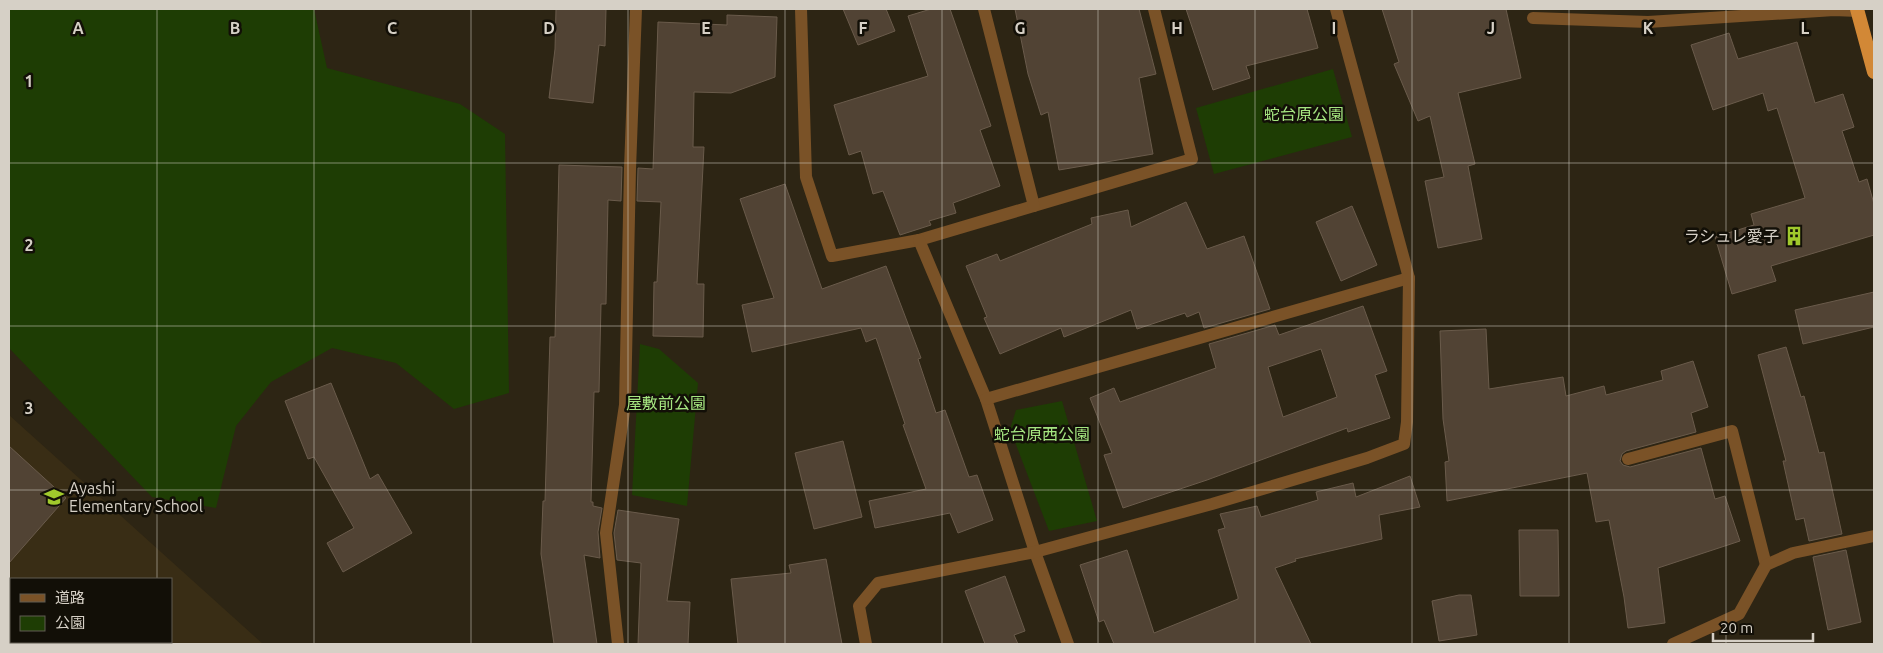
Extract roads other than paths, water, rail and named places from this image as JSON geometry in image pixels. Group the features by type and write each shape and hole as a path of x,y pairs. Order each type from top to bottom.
{"highway":[{"path":"1858,10 1874,72"}],"street":[{"path":"618,644 606,533 625,405 630,169 636,9"},
{"path":"801,9 806,177 832,256 919,240 1192,159 1154,9"},
{"path":"984,9 1034,206"},
{"path":"866,644 859,606 878,583 1035,552 1212,504 1367,458 1404,444 1407,422 1409,278 1336,9"},
{"path":"1533,18 1648,22 1858,10"},
{"path":"919,240 986,399 1035,552 1068,644"},
{"path":"986,399 1409,278"},
{"path":"1628,459 1732,431 1766,565"},
{"path":"1673,644 1739,614 1766,565 1793,553 1874,536"}],"place":[{"name":"ラシュレ愛子","path":"1794,236"},
{"name":"Ayashi Elementary School","path":"54,497"}],"park label":[{"name":"蛇台原公園","path":"1304,114"},
{"name":"屋敷前公園","path":"666,403"},
{"name":"蛇台原西公園","path":"1042,434"}]}
